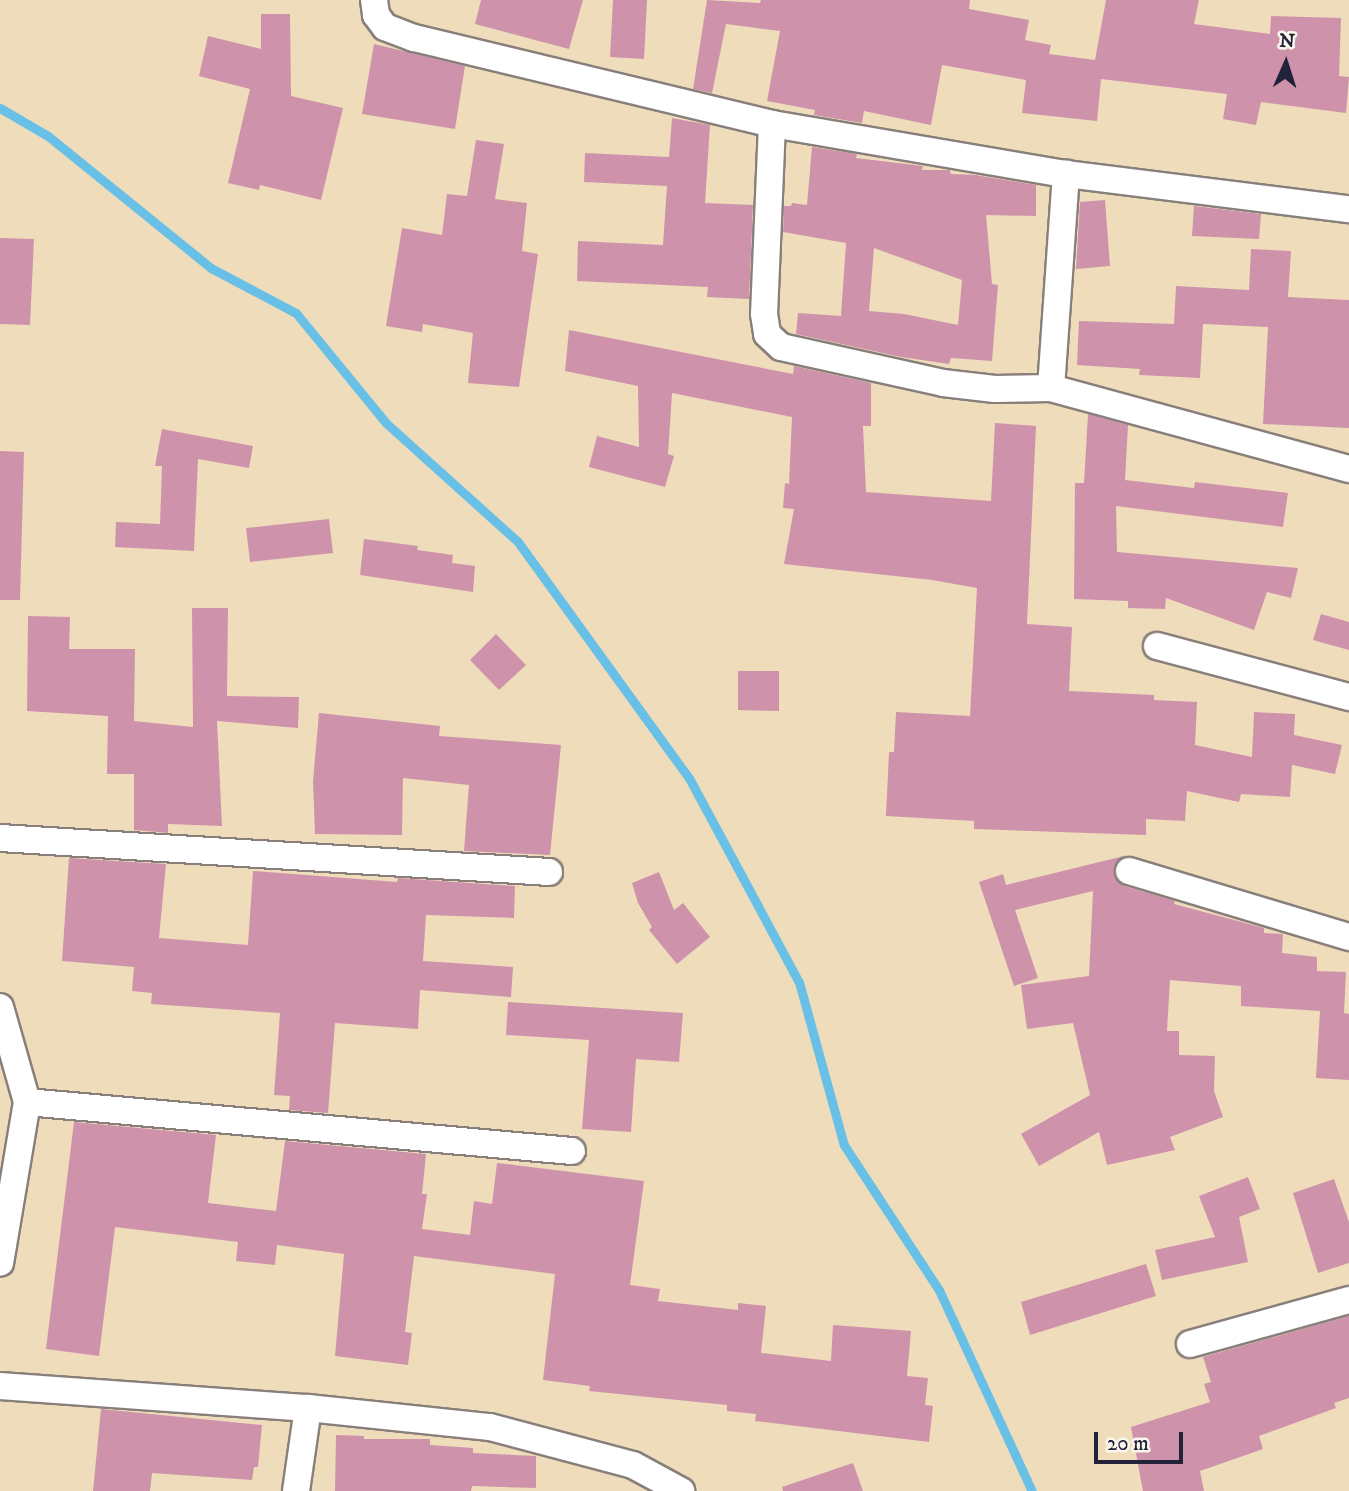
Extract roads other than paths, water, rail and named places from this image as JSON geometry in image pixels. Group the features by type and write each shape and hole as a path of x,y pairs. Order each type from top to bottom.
{"street":[{"path":"374,0 376,15 385,27 414,38 772,124 1066,174 1349,209"},
{"path":"772,124 764,314 767,334 782,347 943,383 995,388 1051,388 1349,468"},
{"path":"1051,388 1066,174"},
{"path":"1157,646 1349,697"},
{"path":"0,838 549,872"},
{"path":"1129,871 1349,937"},
{"path":"0,1007 27,1102 0,1263"},
{"path":"27,1102 572,1151"},
{"path":"1191,1344 1349,1300"},
{"path":"0,1386 308,1408 490,1427 634,1465 681,1491"},
{"path":"296,1491 308,1408"}],"waterway":[{"path":"0,108 48,136 211,268 296,313 386,423 518,542 689,778 799,982 844,1145 939,1290 1032,1491"}]}
